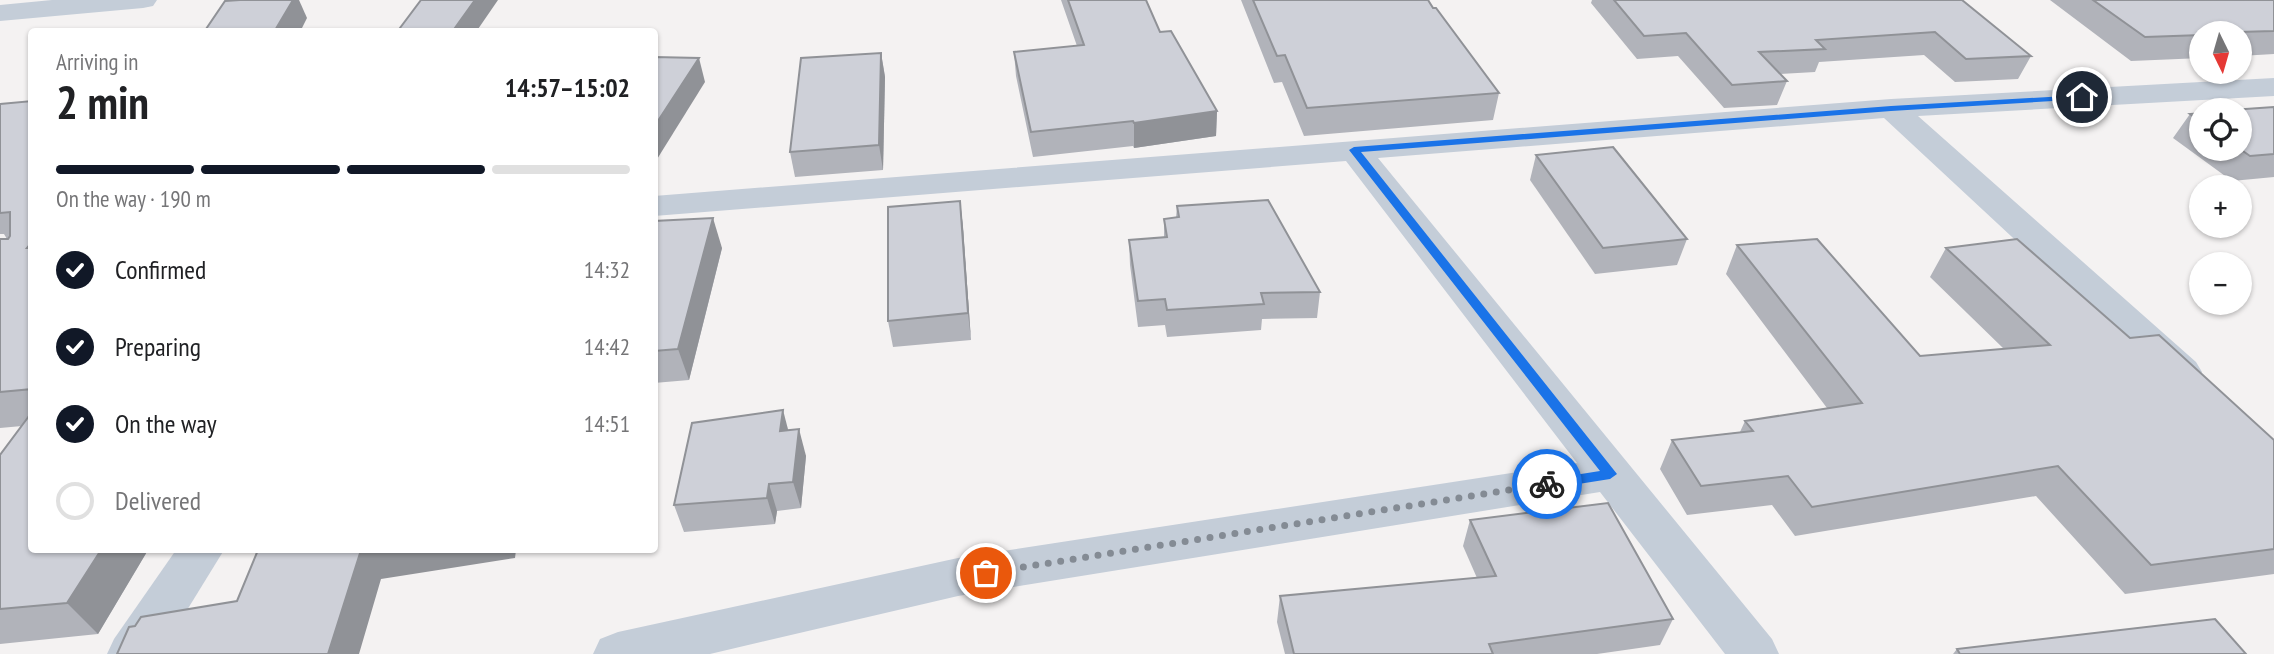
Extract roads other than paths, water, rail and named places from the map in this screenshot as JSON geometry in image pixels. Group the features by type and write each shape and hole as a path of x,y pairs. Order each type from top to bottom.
{"street":[{"path":"0,13 143,0"},
{"path":"658,206 1891,108 2274,87"},
{"path":"1891,108 2212,399"},
{"path":"1354,150 1754,654"},
{"path":"618,654 958,577 1610,474"},
{"path":"132,654 199,553"}]}
